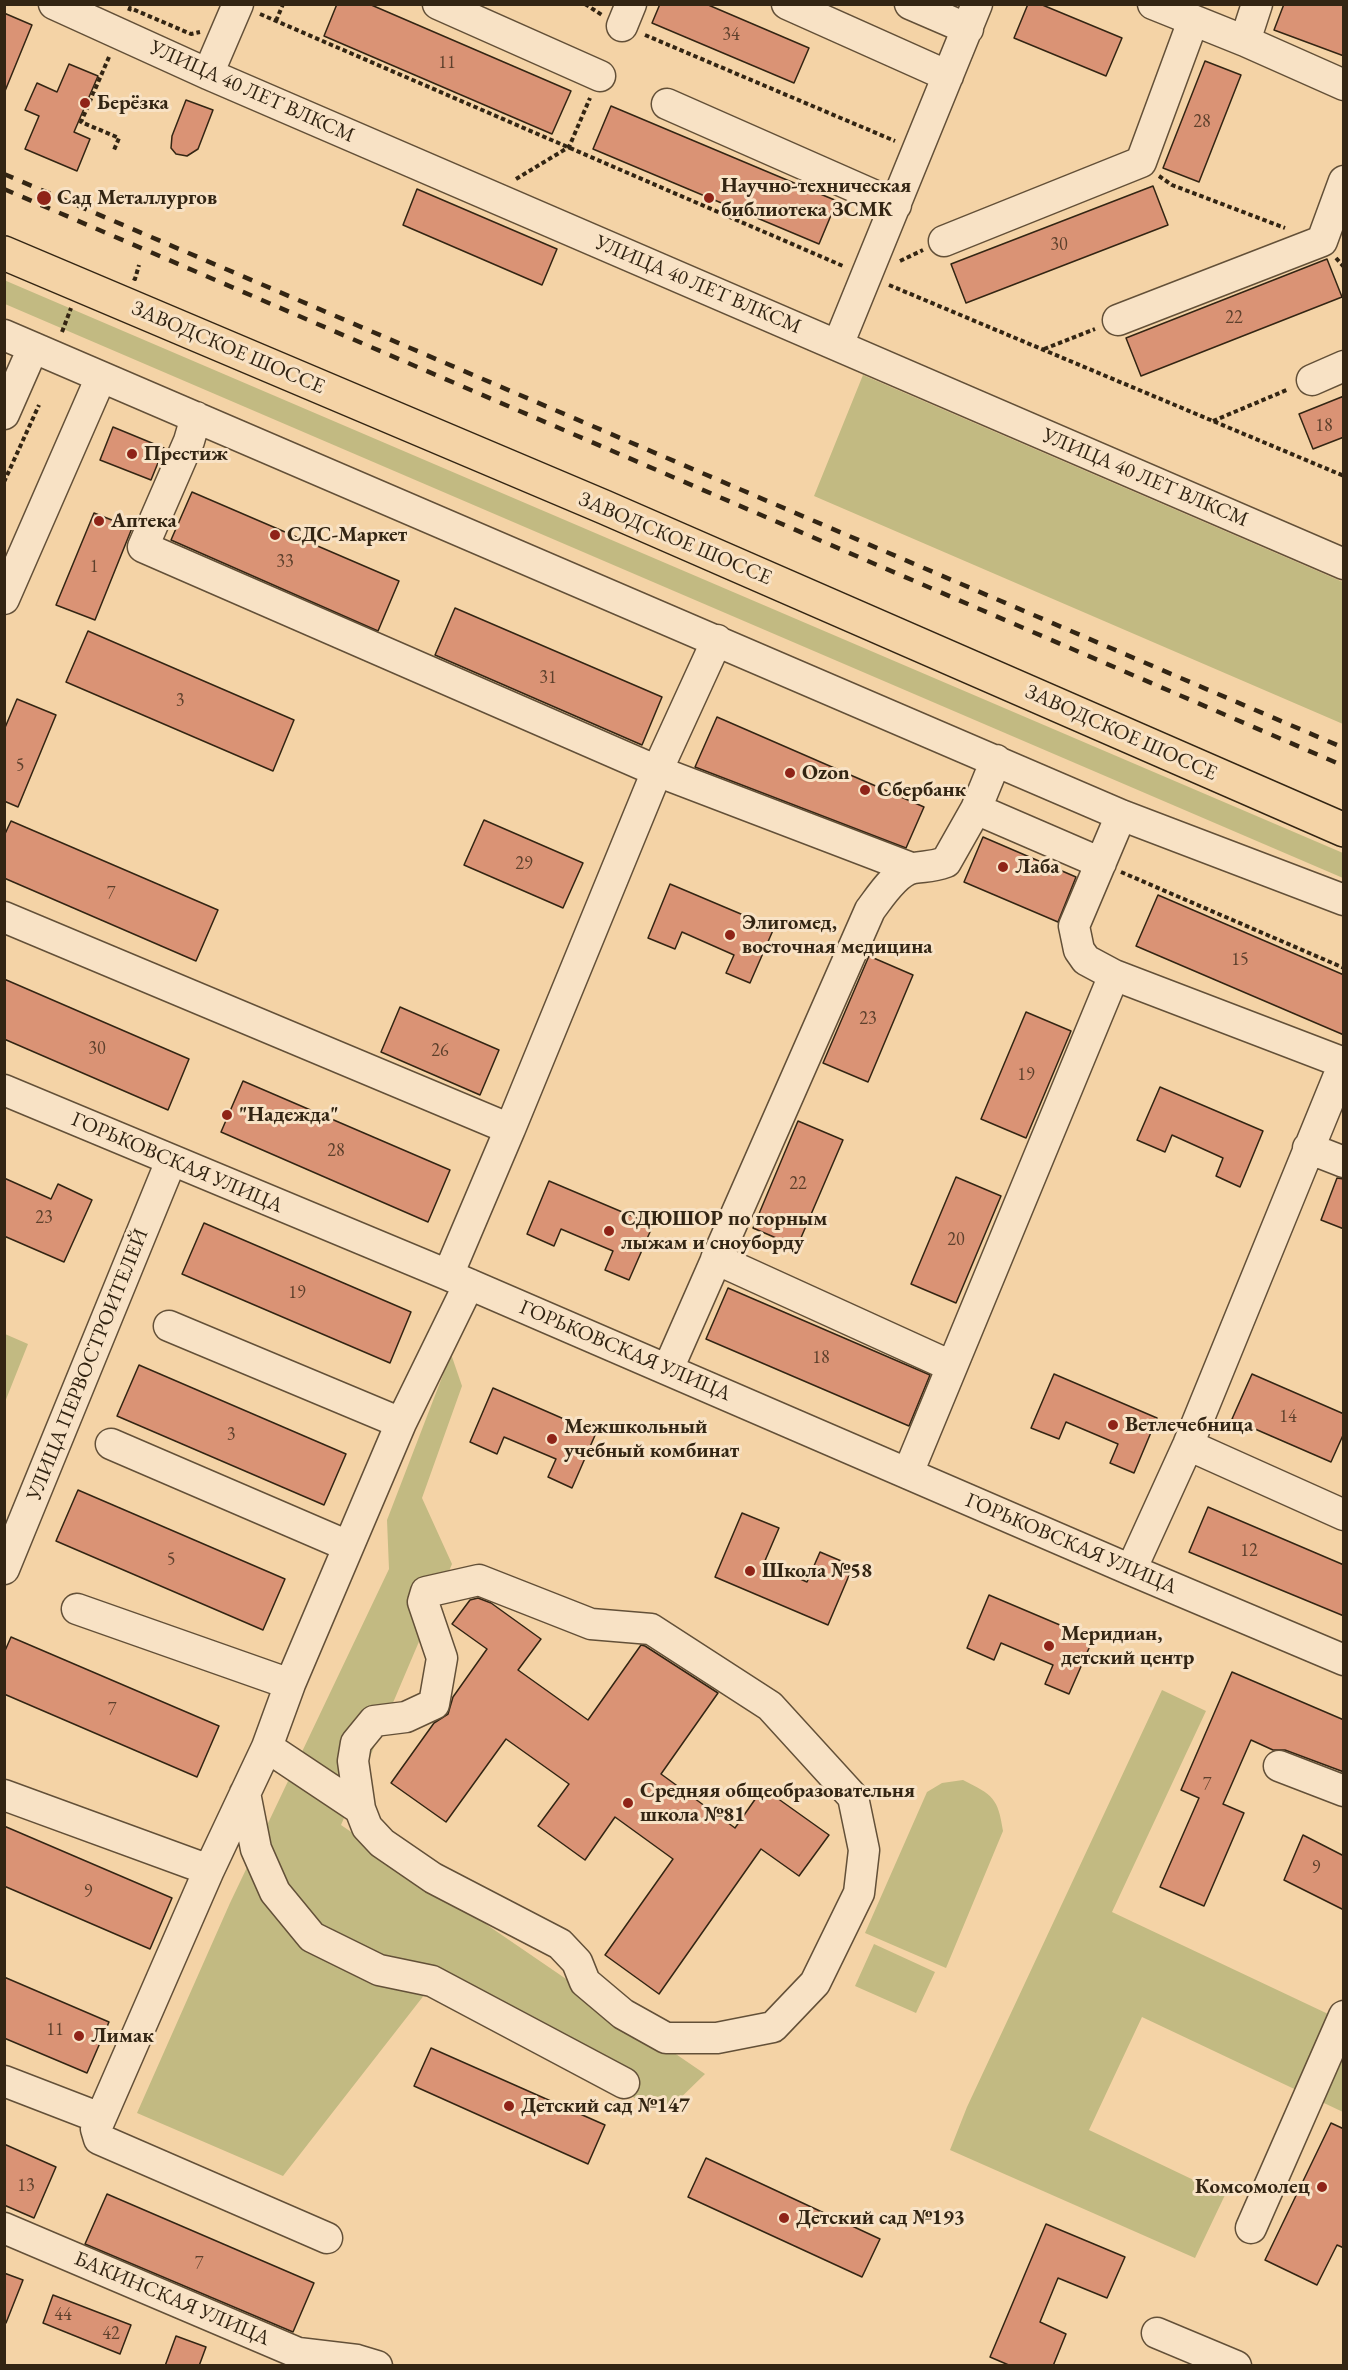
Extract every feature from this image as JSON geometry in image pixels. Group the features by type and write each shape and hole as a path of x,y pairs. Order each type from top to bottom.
{"main road":[{"name":"ЗАВОДСКОЕ ШОССЕ","path":"4,254 604,507 1344,830"}],"street":[{"name":"УЛИЦА 40 ЛЕТ ВЛКСМ","path":"54,4 127,16 208,74 1344,564"},
{"path":"208,74 238,4"},
{"path":"438,4 600,76"},
{"path":"787,4 948,76"},
{"path":"838,345 972,17 910,4"},
{"path":"1153,4 1344,84"},
{"path":"1245,41 1257,4"},
{"path":"945,241 1141,162 1193,21"},
{"path":"667,105 896,205"},
{"path":"1118,320 1322,242 1344,181"},
{"path":"4,335 1121,815 1344,900"},
{"path":"4,414 33,348"},
{"path":"1312,380 1344,366"},
{"path":"4,599 101,377"},
{"path":"196,417 189,441 143,547 657,771 911,868 929,868 946,862 976,809 996,760"},
{"path":"327,2238 99,2139 96,2128 209,1870 267,1747 290,1684 459,1280 510,1129 657,771 717,640"},
{"path":"976,809 1101,863"},
{"path":"1121,815 1074,926 1079,950 1086,960 1114,975 1344,1063 1188,1445 1131,1570"},
{"path":"668,1369 870,910 890,883 911,868"},
{"path":"4,917 510,1129"},
{"path":"908,1473 1114,975"},
{"name":"ГОРЬКОВСКАЯ УЛИЦА","path":"4,1090 459,1280 1344,1660"},
{"path":"1308,1148 1344,1162"},
{"name":"УЛИЦА ПЕРВОСТРОИТЕЛЕЙ","path":"4,1569 171,1161"},
{"path":"716,1259 951,1366"},
{"path":"169,1326 401,1423"},
{"path":"111,1444 348,1546"},
{"path":"1188,1445 1344,1515"},
{"path":"267,1747 360,1809 367,1827 382,1843 433,1878 560,1944 577,1962 585,1982 622,2014 666,2038 717,2038 773,2027 814,1983 859,1893 864,1850 852,1797 770,1706 651,1629 591,1624 479,1580 426,1592 423,1602 442,1658 434,1704 406,1717 374,1721 356,1743 352,1761 360,1809"},
{"path":"77,1609 290,1684"},
{"path":"1279,1766 1344,1791"},
{"path":"245,1793 256,1849 275,1892 312,1936 379,1970 432,1981 624,2083"},
{"path":"4,1795 209,1870"},
{"path":"1251,2228 1337,2050 1344,2016"},
{"path":"4,2081 100,2118"},
{"name":"БАКИНСКАЯ УЛИЦА","path":"4,2228 298,2359 357,2360 377,2366"},
{"path":"1157,2333 1236,2366"}],"path":[{"path":"238,4 866,276 1344,476"},
{"path":"276,21 283,4"},
{"path":"114,150 119,138 81,122 127,16"},
{"path":"1141,162 1172,185 1322,242 1344,267"},
{"path":"866,276 945,241"},
{"path":"1044,349 1118,320"},
{"path":"1214,421 1312,380"},
{"path":"4,482 39,405"},
{"path":"1101,863 1344,968"}],"shaded area":[{"path":"4,280 1343,853 1343,878 5,304"},
{"path":"863,375 1343,582 1343,724 814,496"},
{"path":"5,1334 28,1344 5,1402"},
{"path":"451,1354 462,1386 422,1498 452,1564 341,1825 705,2074 665,2113 425,1994 283,2176 137,2113 230,1903 389,1569 387,1520"},
{"path":"1162,1690 1206,1711 1112,1912 1343,2021 1343,2112 1142,2017 1089,2130 1225,2195 1195,2258 950,2150 967,2107"},
{"path":"963,1780 988,1794 996,1804 1003,1831 946,1968 865,1933 927,1792 942,1783"},
{"path":"874,1944 935,1972 916,2013 855,1986"}],"building":[{"path":"337,4 369,4 571,91 552,134 324,36"},
{"path":"660,4 706,4 809,48 794,83 652,23"},
{"path":"1028,4 1040,4 1122,38 1106,76 1014,38"},
{"path":"1284,4 1344,4 1344,56 1274,30"},
{"path":"4,13 32,25 5,91 4,91"},
{"path":"1205,61 1241,75 1199,182 1163,168"},
{"path":"69,64 98,76 74,132 90,139 77,171 25,149 39,116 25,110 37,83 57,92"},
{"path":"186,100 213,110 198,149 187,156 176,154 171,148 172,136"},
{"path":"611,106 837,201 819,244 593,149"},
{"path":"1153,186 1168,225 966,303 951,264"},
{"path":"417,189 557,249 542,285 403,225"},
{"path":"1327,259 1342,297 1141,376 1126,338"},
{"path":"1344,396 1344,437 1313,449 1299,414"},
{"path":"113,427 164,448 151,480 100,460"},
{"path":"192,492 399,581 378,631 171,540"},
{"path":"94,513 132,528 95,620 56,605"},
{"path":"455,608 662,697 642,745 435,655"},
{"path":"88,631 294,720 273,771 66,682"},
{"path":"17,699 56,715 18,807 4,801 4,730"},
{"path":"717,717 924,807 906,848 695,767"},
{"path":"484,820 583,863 563,908 464,865"},
{"path":"11,821 218,910 196,961 4,878 4,836"},
{"path":"983,837 1076,877 1058,922 964,882"},
{"name":"Элигомед, восточная медицина","path":"670,884 774,928 750,983 726,973 734,955 682,932 675,949 648,938"},
{"path":"1158,895 1344,975 1344,1035 1136,946"},
{"path":"869,956 913,975 868,1082 823,1063"},
{"path":"4,979 189,1059 168,1110 4,1039"},
{"path":"400,1007 499,1050 480,1095 381,1052"},
{"path":"1026,1012 1071,1031 1026,1138 981,1119"},
{"path":"243,1081 450,1170 428,1222 221,1132"},
{"path":"1160,1087 1263,1131 1240,1187 1216,1176 1223,1158 1172,1135 1165,1152 1137,1140"},
{"path":"798,1121 843,1140 797,1247 753,1228"},
{"path":"956,1177 1001,1196 956,1303 911,1284"},
{"path":"4,1178 51,1199 58,1184 92,1200 64,1262 4,1236"},
{"path":"1337,1178 1344,1179 1344,1229 1321,1220"},
{"name":"СДЮШОР по горным лыжам и сноуборду","path":"549,1181 653,1225 629,1280 605,1270 613,1251 561,1229 554,1246 527,1234"},
{"path":"204,1223 411,1312 390,1363 182,1274"},
{"path":"728,1288 930,1375 909,1426 706,1339"},
{"path":"139,1365 346,1454 324,1505 117,1416"},
{"name":"Ветлечебница","path":"1054,1374 1157,1418 1134,1473 1110,1463 1118,1444 1066,1422 1059,1439 1031,1428"},
{"path":"1252,1374 1344,1414 1344,1433 1331,1462 1232,1419"},
{"name":"Межшкольный учебный комбинат","path":"493,1388 596,1433 572,1488 548,1477 556,1459 504,1437 497,1454 470,1442"},
{"path":"78,1490 285,1579 263,1630 56,1541"},
{"path":"1208,1507 1344,1565 1344,1616 1189,1552"},
{"name":"Школа №58","path":"742,1513 779,1528 764,1563 807,1582 820,1552 853,1566 828,1625 715,1577"},
{"name":"Меридиан, детский центр","path":"989,1595 1093,1639 1069,1694 1045,1684 1053,1665 1001,1643 994,1660 967,1648"},
{"name":"Средняя общеобразовательня школа №81","path":"478,1598 491,1603 541,1639 518,1670 588,1720 641,1645 718,1693 661,1774 735,1828 763,1788 829,1835 799,1876 761,1849 659,1994 605,1955 673,1859 615,1817 585,1860 538,1826 569,1784 506,1739 446,1822 391,1783 434,1723 448,1714 453,1697 487,1649 452,1624 470,1600"},
{"path":"11,1637 219,1726 197,1777 4,1694 4,1653"},
{"path":"1232,1672 1344,1720 1344,1772 1285,1750 1273,1750 1251,1740 1223,1804 1244,1813 1204,1906 1160,1887 1199,1798 1181,1790"},
{"path":"4,1826 172,1898 150,1949 4,1886"},
{"path":"1303,1835 1344,1856 1344,1910 1284,1880"},
{"path":"4,1977 109,2022 87,2073 4,2038"},
{"name":"Детский сад №147","path":"431,2048 605,2125 588,2164 414,2086"},
{"name":"Комсомолец","path":"1331,2123 1344,2129 1344,2248 1337,2245 1317,2285 1265,2260"},
{"path":"4,2144 56,2167 34,2218 4,2205"},
{"name":"Детский сад №193","path":"706,2158 880,2239 862,2277 688,2197"},
{"path":"107,2194 314,2283 293,2332 85,2244"},
{"path":"1046,2224 1125,2257 1107,2298 1058,2278 1040,2322 1066,2334 1053,2366 1011,2366 990,2357"},
{"path":"4,2273 23,2280 6,2323 4,2323"},
{"path":"53,2295 131,2325 120,2354 43,2323"},
{"path":"176,2336 206,2347 199,2366 165,2366"}],"railway":[{"path":"4,174 1344,748"},
{"path":"4,189 1344,766"}],"place":[{"name":"Берёзка","path":"85,103"},
{"name":"Сад Металлургов","path":"44,198"},
{"name":"Научно-техническая библиотека ЗСМК","path":"709,198"},
{"name":"Престиж","path":"132,454"},
{"name":"Аптека","path":"99,521"},
{"name":"СДС-Маркет","path":"275,535"},
{"name":"Ozon","path":"790,773"},
{"name":"Сбербанк","path":"865,790"},
{"name":"Лаба","path":"1003,867"},
{"name":"Элигомед, восточная медицина","path":"730,935"},
{"name":"\"Надежда\"","path":"227,1115"},
{"name":"СДЮШОР по горным лыжам и сноуборду","path":"609,1231"},
{"name":"Ветлечебница","path":"1113,1425"},
{"name":"Межшкольный учебный комбинат","path":"552,1439"},
{"name":"Школа №58","path":"750,1571"},
{"name":"Меридиан, детский центр","path":"1049,1646"},
{"name":"Средняя общеобразовательня школа №81","path":"628,1803"},
{"name":"Лимак","path":"79,2036"},
{"name":"Детский сад №147","path":"509,2106"},
{"name":"Комсомолец","path":"1322,2187"},
{"name":"Детский сад №193","path":"784,2218"}]}
